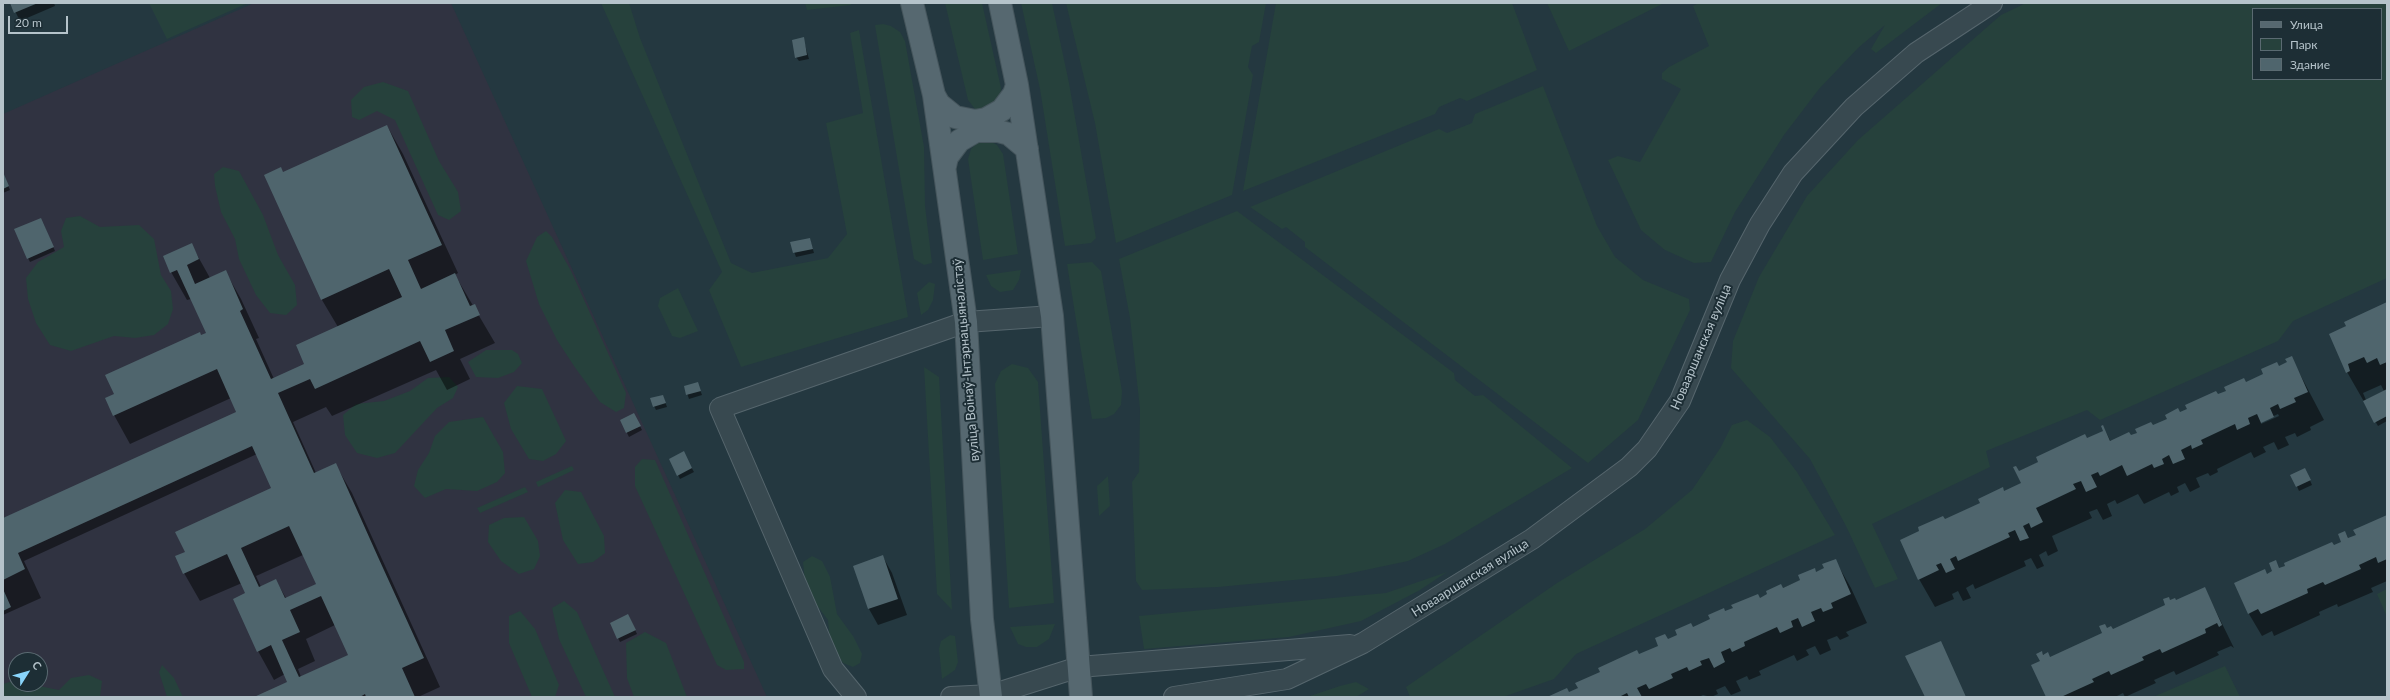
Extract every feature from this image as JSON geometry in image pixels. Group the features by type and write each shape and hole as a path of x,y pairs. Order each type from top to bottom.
{"main road":[{"name":"вуліца Воінаў-Інтэрнацыяналістаў","path":"912,3 934,96 966,322 982,619 997,696"},
{"path":"1000,3 1017,85 1052,316 1081,697"},
{"path":"934,96 939,104 955,117 975,121 986,119 1002,110 1012,99 1017,85"},
{"path":"945,166 947,157 956,145 967,135 976,132 998,131 1009,134 1026,149"}],"street":[{"name":"Новааршанская вуліца","path":"1174,697 1287,679 1363,643 1532,538 1602,489 1647,449 1680,401 1730,280 1760,224 1793,173 1854,107 1911,57 1954,26 1992,3"},
{"path":"856,697 834,669 720,408 966,322 1052,316"},
{"name":"Новааршанская вуліца","path":"952,697 997,696 1079,667 1363,643"}],"shaded area":[{"path":"254,3 451,3 767,697 3,697 3,114"}],"green space":[{"path":"149,3 248,3 167,39"},
{"path":"601,3 629,3 640,38 731,263 752,273 828,258 847,234 826,123 863,113 850,33 859,30 908,317 741,367 709,290 722,272"},
{"path":"805,3 850,3 851,5 807,10"},
{"path":"945,3 982,3 1001,88 1000,101 984,112 975,109 968,100"},
{"path":"1021,3 1052,3 1069,83 1096,238 1091,243 1065,246 1040,89"},
{"path":"1066,3 1266,3 1259,42 1252,46 1248,67 1253,75 1232,195 1116,243 1095,123"},
{"path":"1276,3 1512,3 1537,70 1467,101 1460,98 1439,107 1435,114 1243,191"},
{"path":"1547,3 1664,3 1569,51"},
{"path":"1699,3 1942,3 1876,53 1871,49 1885,25 1858,48 1819,89 1784,135 1735,212 1711,262 1694,263 1665,250 1641,230 1608,160 1618,156 1640,162 1681,89 1662,79 1662,73 1669,67 1709,46 1693,6"},
{"path":"2026,3 2387,3 2387,278 2293,321 2278,341 2100,420 2087,410 1986,451 1990,467 1872,524 1898,579 1875,588 1846,526 1810,459 1731,368 1733,341 1759,277 1807,196 1858,140 2001,15"},
{"path":"883,24 891,26 900,32 905,41 924,147 925,206 932,263 924,265 914,259 875,25"},
{"path":"383,82 408,91 439,161 458,192 461,211 449,220 438,215 395,120 377,111 359,120 352,117 351,100 364,87"},
{"path":"1543,86 1597,226 1615,257 1643,280 1689,299 1690,310 1638,420 1588,463 1305,247 1305,242 1286,227 1282,229 1250,207 1439,129 1447,133 1472,123 1475,114"},
{"path":"988,140 997,145 1003,154 1018,254 983,260 968,159 971,149 978,142"},
{"path":"223,167 239,171 263,215 278,255 295,285 297,305 286,315 270,313 256,295 239,259 235,239 221,212 215,186 214,174"},
{"path":"1237,211 1454,373 1455,380 1475,396 1483,395 1572,468 1445,544 1408,561 1337,576 1218,587 1142,590 1136,581 1132,482 1139,472 1140,409 1130,318 1119,259"},
{"path":"80,216 100,227 139,225 154,239 161,275 171,291 173,309 168,324 154,335 135,338 114,336 71,351 50,345 36,323 28,299 26,278 38,262 64,247 61,231 66,218"},
{"path":"546,231 552,237 571,271 626,393 624,408 616,412 600,402 574,366 557,340 539,304 526,261 537,237"},
{"path":"1092,262 1101,271 1122,391 1121,405 1114,414 1106,418 1092,419 1067,264"},
{"path":"1021,270 1019,280 1013,290 1000,292 991,286 986,275"},
{"path":"929,282 935,284 933,300 928,310 921,315 917,293"},
{"path":"678,288 698,331 680,338 672,336 658,306 660,298"},
{"path":"486,350 512,350 518,354 522,363 514,372 498,378 476,377 468,362"},
{"path":"1012,364 1028,368 1038,382 1054,603 1009,608 995,384 1001,371"},
{"path":"924,367 939,377 952,610 937,594"},
{"path":"449,377 458,387 453,398 437,408 395,453 377,458 357,453 345,435 343,415 356,404 384,401 410,391 428,378"},
{"path":"517,386 542,389 566,441 556,454 543,461 529,459 511,429 504,403"},
{"path":"483,417 503,452 505,473 497,482 477,491 446,489 425,498 414,486 418,470 429,453 435,436 449,422"},
{"path":"1747,420 1770,437 1797,472 1835,535 1576,654 1554,679 1503,697 1410,697 1406,687 1557,583 1645,529 1692,490 1721,447 1732,425"},
{"path":"642,459 655,460 744,662 744,669 726,670 717,665 635,486 635,467"},
{"path":"572,466 574,470 538,487 536,482"},
{"path":"1108,476 1110,506 1099,516 1097,486"},
{"path":"525,487 528,492 480,513 477,508"},
{"path":"565,490 581,492 604,536 605,553 593,562 578,564 563,540 555,503"},
{"path":"524,517 538,541 540,556 534,569 519,574 501,561 488,542 489,525 504,518"},
{"path":"812,556 822,561 830,577 837,614 853,636 862,654 860,663 853,667 843,663 830,643 828,620 815,603 805,582 803,562"},
{"path":"1447,572 1420,590 1361,621 1289,637 1144,649 1139,616 1386,593"},
{"path":"2387,589 2387,617 2377,594"},
{"path":"564,601 577,612 615,697 586,697 559,639 552,608"},
{"path":"520,611 535,629 559,685 555,697 532,697 509,643 509,616"},
{"path":"1055,624 1049,639 1037,647 1026,647 1018,644 1010,627"},
{"path":"645,632 666,643 687,697 634,697 627,678 626,643"},
{"path":"950,635 955,636 958,662 955,670 942,679 939,649 941,641"},
{"path":"162,665 174,678 183,697 167,697 159,672"},
{"path":"2225,666 2240,697 2153,697"},
{"path":"89,675 102,681 100,697 3,697 3,684 8,682 8,692 48,692 48,688 59,690 71,678"},
{"path":"1356,682 1369,689 1356,697 1307,697 1340,686"}],"building":[{"path":"10,3 38,3 14,13"},
{"path":"804,37 807,55 795,58 792,40"},
{"path":"387,125 442,245 408,260 421,289 455,273 470,306 475,304 480,315 445,330 454,351 430,362 420,341 315,389 310,379 278,393 314,473 336,463 424,658 402,668 415,697 366,697 365,694 360,697 254,697 287,682 271,645 257,652 233,599 245,593 227,554 183,574 175,556 185,552 175,532 271,488 252,446 18,553 25,569 3,580 3,518 236,412 217,369 113,416 105,398 114,394 105,375 200,332 201,335 206,333 177,270 170,273 163,256 192,243 199,259 187,265 195,284 226,270 243,309 240,311 271,379 304,364 296,345 402,297 389,269 321,300 264,175 281,167 283,172","holes":["289,526 316,584 285,598 276,579 259,587 241,548","321,596 348,655 299,677 282,640 300,632 290,610"]},
{"path":"3,172 9,186 3,189"},
{"path":"41,218 54,247 27,259 14,229"},
{"path":"810,238 813,249 793,253 790,242"},
{"path":"2387,302 2387,362 2380,365 2377,358 2367,363 2364,357 2348,364 2350,371 2346,373 2329,334 2346,326 2344,322"},
{"path":"2292,356 2308,392 2294,398 2296,402 2280,409 2278,404 2270,408 2274,417 2261,423 2257,414 2248,418 2250,424 2237,430 2235,424 2201,440 2203,444 2192,449 2191,445 2181,450 2185,459 2173,464 2169,455 2162,459 2164,464 2154,468 2152,464 2127,476 2122,465 2100,476 2098,472 2091,475 2097,487 2086,492 2081,481 2073,484 2076,489 2036,508 2043,522 2031,528 2029,523 2023,526 2029,538 2020,541 2015,530 2008,533 2010,537 1958,561 1956,556 1950,559 1955,569 1946,573 1941,563 1936,565 1939,570 1918,580 1900,540 1919,531 1918,527 1943,516 1945,519 1980,503 1978,499 2003,487 2004,491 2021,483 2013,467 2016,466 2019,471 2038,462 2036,457 2085,434 2087,438 2103,431 2101,426 2103,425 2110,441 2129,432 2131,435 2137,433 2135,429 2151,422 2153,425 2167,419 2165,415 2178,408 2180,412 2187,409 2185,405 2216,391 2218,394 2226,391 2224,387 2244,378 2246,382 2263,374 2261,369 2277,362 2279,366 2287,362 2285,359"},
{"path":"698,382 701,391 686,395 684,386"},
{"path":"2387,389 2387,416 2374,423 2363,401"},
{"path":"663,395 666,403 653,407 650,398"},
{"path":"634,413 641,426 626,433 620,420"},
{"path":"684,451 692,468 677,476 669,459"},
{"path":"2305,468 2311,480 2296,487 2290,475"},
{"path":"2387,515 2387,559 2378,563 2376,557 2359,565 2361,569 2325,585 2323,582 2307,589 2308,593 2261,614 2258,609 2248,614 2234,583 2265,569 2267,574 2272,571 2269,563 2276,560 2279,568 2285,566 2284,563 2332,542 2334,545 2341,542 2338,534 2345,531 2348,538 2356,535 2353,530"},
{"path":"883,555 898,599 868,609 853,566"},
{"path":"1836,559 1851,594 1831,603 1833,608 1823,612 1821,608 1811,612 1815,621 1802,627 1798,618 1791,621 1793,627 1780,633 1777,627 1744,642 1745,646 1732,652 1730,648 1721,652 1725,662 1714,668 1709,658 1700,661 1702,665 1689,671 1687,667 1671,674 1673,678 1649,689 1646,684 1637,688 1642,697 1629,697 1627,693 1619,697 1547,697 1567,688 1569,692 1578,688 1575,683 1600,672 1598,668 1637,650 1639,654 1658,646 1655,638 1665,634 1668,639 1677,635 1675,630 1691,623 1693,627 1710,619 1708,615 1724,608 1725,611 1733,608 1731,605 1758,594 1760,598 1767,594 1766,591 1781,584 1783,588 1800,580 1798,575 1815,568 1816,572 1824,568 1822,564"},
{"path":"2205,587 2222,625 2219,627 2217,623 2205,629 2206,633 2162,653 2160,649 2142,657 2144,660 2111,675 2109,671 2092,679 2094,682 2061,697 2046,697 2031,665 2040,661 2036,654 2042,651 2043,655 2048,652 2050,657 2102,633 2099,626 2105,624 2107,628 2111,626 2113,629 2165,605 2163,599 2169,597 2170,600 2175,598 2176,600"},
{"path":"3,589 11,607 3,611"},
{"path":"628,614 636,630 617,639 610,623"},
{"path":"1941,641 1966,697 1925,697 1905,656"}]}
